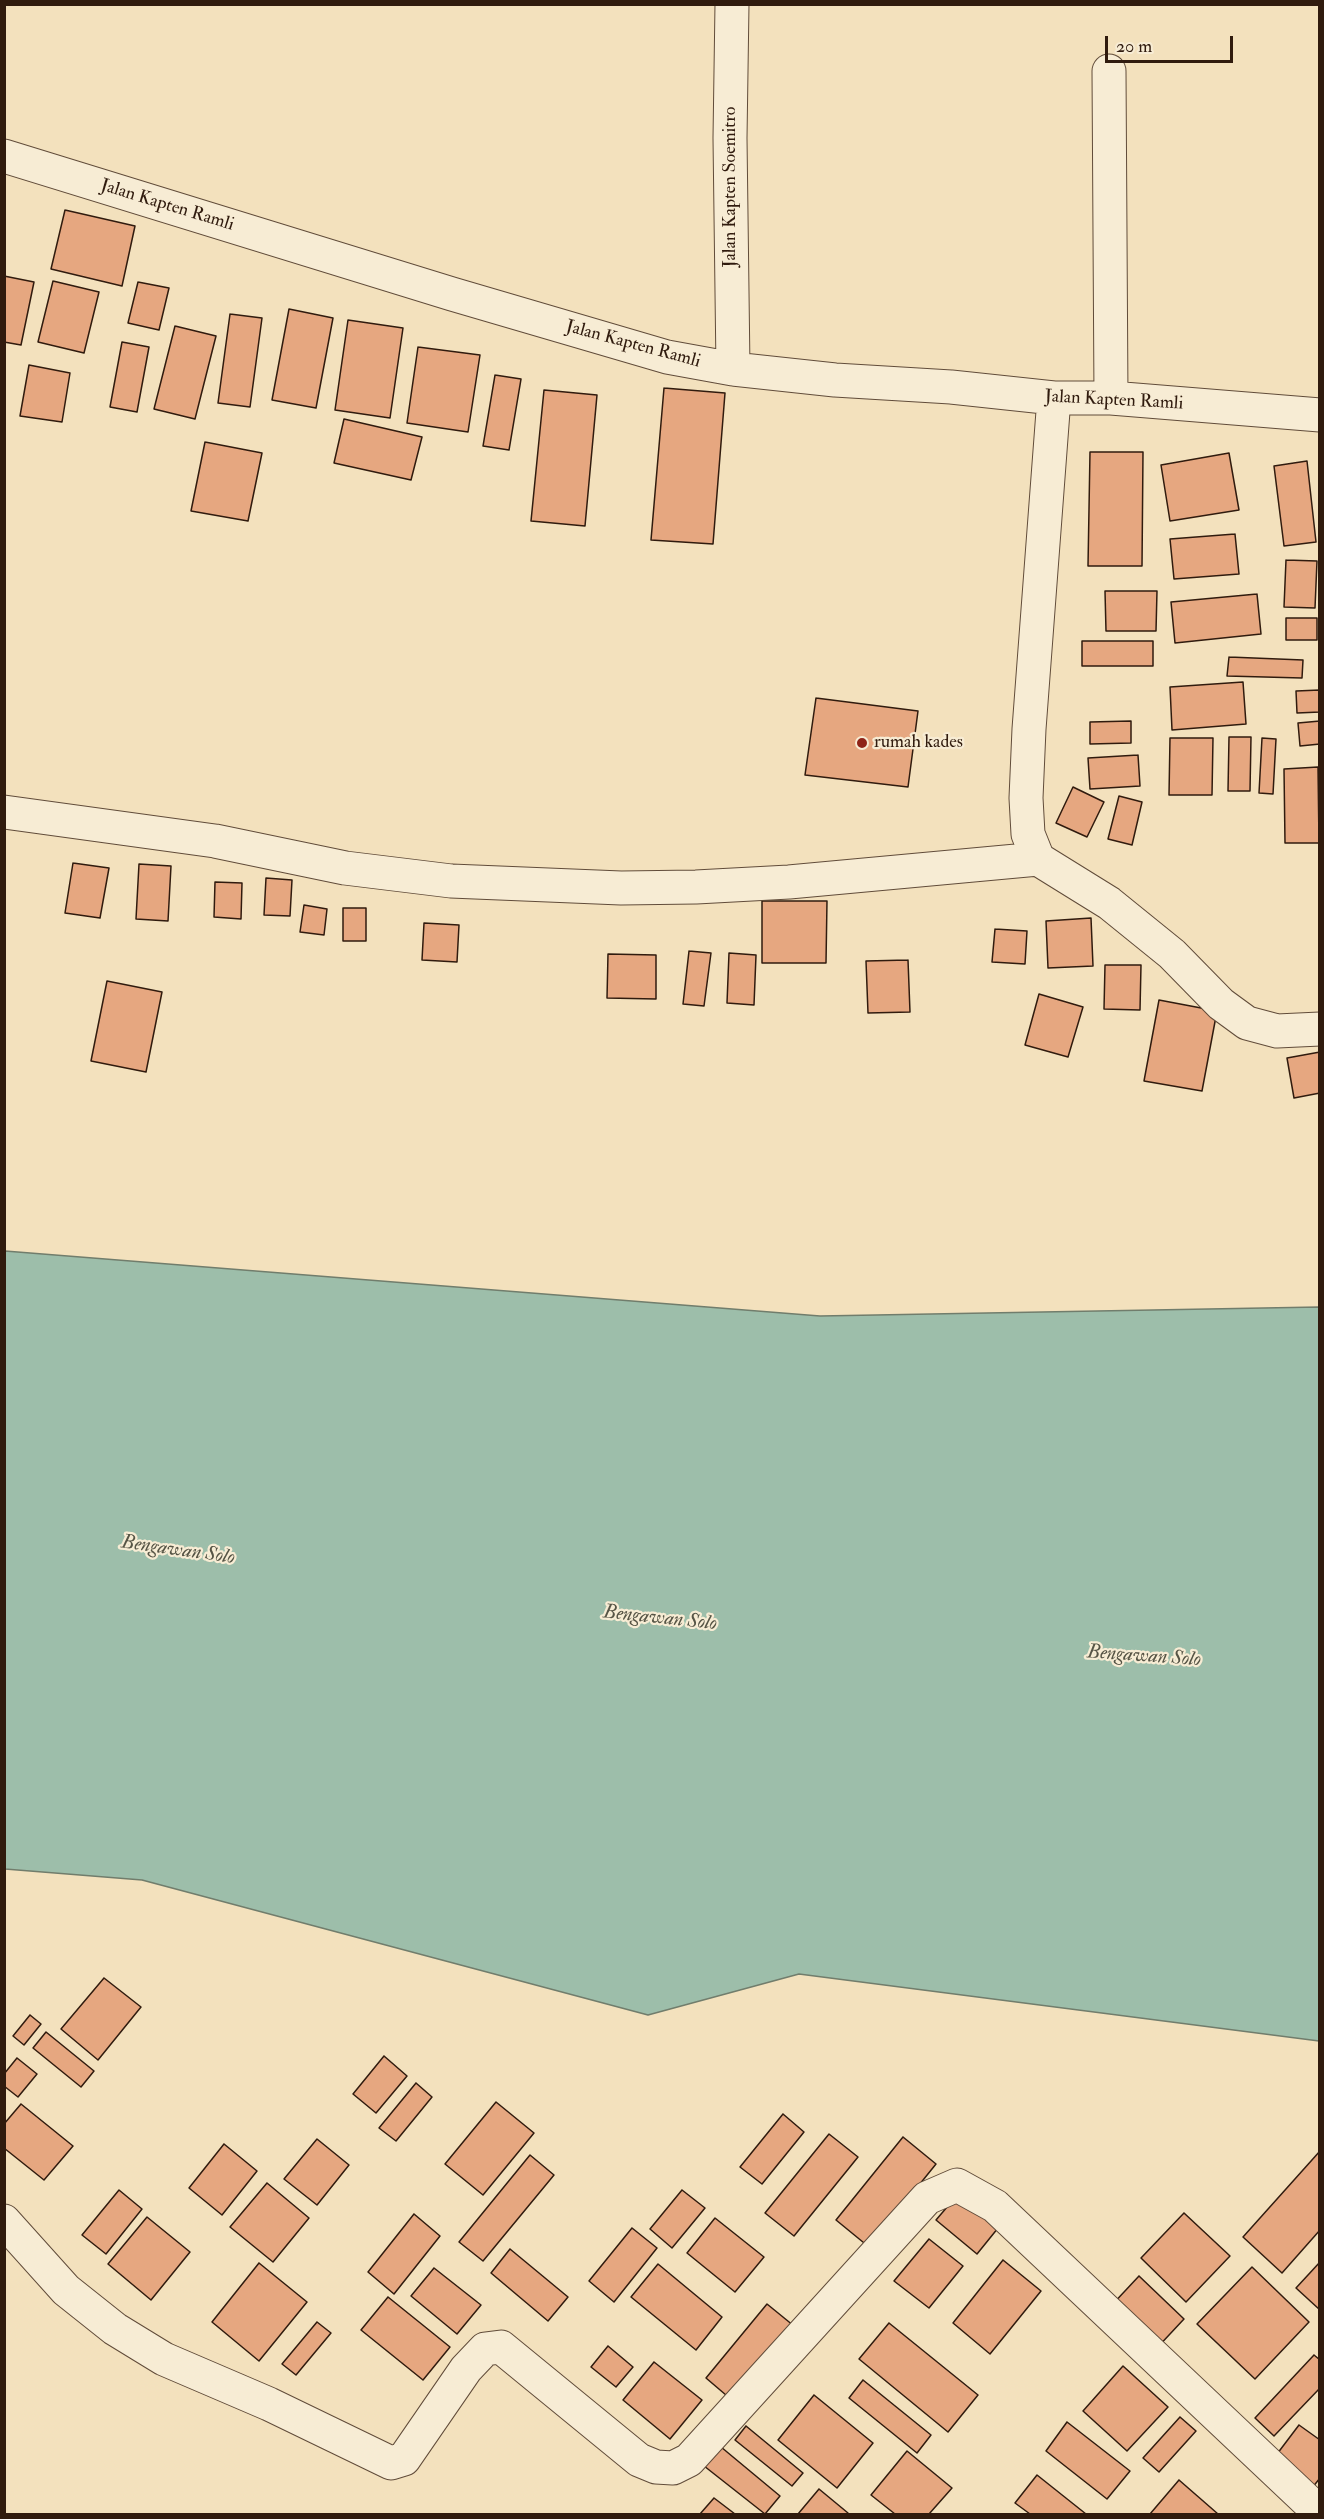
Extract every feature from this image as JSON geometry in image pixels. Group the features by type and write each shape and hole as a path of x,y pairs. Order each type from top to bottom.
{"street":[{"name":"Jalan Kapten Soemitro","path":"732,4 730,138 734,369"},
{"path":"1109,71 1111,398"},
{"name":"Jalan Kapten Ramli","path":"4,156 441,291 667,357 734,369 1054,398 1111,398 1320,415"},
{"path":"1054,398 1026,798 1028,834 1038,859 1109,903 1172,954 1221,1004 1247,1023 1277,1031 1320,1029"},
{"path":"4,812 215,842 345,868 474,882 621,888 696,887 789,882 1038,859"},
{"path":"4,2221 66,2290 114,2329 164,2360 269,2403 391,2463 404,2459 466,2369 485,2349 501,2347 639,2460 656,2467 673,2468 689,2460 927,2198 957,2185 995,2206 1320,2513"}],"water":[{"name":"Bengawan Solo","path":"5,1251 820,1316 1319,1307 1319,2041 799,1974 648,2015 142,1880 5,1869"}],"building":[{"path":"65,210 135,226 122,286 51,269"},
{"path":"4,276 34,282 21,345 4,342"},
{"path":"53,281 99,292 84,353 38,342"},
{"path":"138,282 169,288 159,330 128,323"},
{"path":"289,309 333,318 316,408 272,400"},
{"path":"230,314 262,318 250,407 218,403"},
{"path":"348,320 403,328 390,418 335,410"},
{"path":"175,326 216,336 195,419 154,409"},
{"path":"122,342 149,347 137,412 110,407"},
{"path":"418,347 480,355 468,432 407,423"},
{"path":"29,365 70,373 62,422 20,416"},
{"path":"495,375 521,379 509,450 483,446"},
{"path":"664,388 725,393 713,544 651,540"},
{"path":"544,390 597,395 585,526 531,521"},
{"path":"344,419 422,437 411,480 334,463"},
{"path":"205,442 262,453 248,521 191,511"},
{"path":"1090,452 1143,452 1142,566 1088,566"},
{"path":"1229,453 1239,510 1170,521 1161,465"},
{"path":"1307,461 1316,542 1284,546 1274,466"},
{"path":"1235,534 1239,574 1174,579 1170,539"},
{"path":"1286,560 1317,561 1315,608 1284,607"},
{"path":"1105,591 1157,591 1156,631 1106,631"},
{"path":"1257,594 1261,634 1175,643 1171,602"},
{"path":"1286,618 1317,618 1317,640 1286,640"},
{"path":"1082,641 1153,641 1153,666 1082,666"},
{"path":"1229,657 1303,660 1302,678 1227,676"},
{"path":"1243,682 1246,724 1172,730 1170,687"},
{"path":"1320,690 1320,712 1297,713 1296,691"},
{"name":"rumah kades","path":"816,698 918,711 908,787 805,775"},
{"path":"1131,721 1131,743 1090,744 1090,722"},
{"path":"1320,721 1320,744 1300,746 1298,723"},
{"path":"1229,737 1251,737 1250,791 1228,791"},
{"path":"1170,738 1213,738 1212,795 1169,795"},
{"path":"1262,738 1276,739 1273,794 1259,793"},
{"path":"1138,755 1140,786 1090,789 1088,758"},
{"path":"1318,767 1319,843 1285,843 1284,769"},
{"path":"1073,787 1104,802 1087,837 1056,823"},
{"path":"1119,796 1142,802 1132,845 1108,839"},
{"path":"73,863 109,868 100,918 65,913"},
{"path":"139,864 171,866 168,921 136,919"},
{"path":"266,878 292,880 290,916 264,915"},
{"path":"215,882 242,883 241,919 214,917"},
{"path":"762,901 827,901 826,963 762,963"},
{"path":"304,905 327,909 324,935 300,932"},
{"path":"343,908 366,908 366,941 343,941"},
{"path":"1091,918 1093,966 1048,968 1046,921"},
{"path":"424,923 459,925 457,962 422,960"},
{"path":"995,929 1027,931 1025,964 992,962"},
{"path":"689,951 711,953 704,1006 683,1004"},
{"path":"729,953 756,955 754,1005 727,1003"},
{"path":"608,954 656,955 656,999 607,998"},
{"path":"908,960 910,1012 868,1013 866,961"},
{"path":"1105,965 1141,965 1140,1010 1104,1009"},
{"path":"107,981 162,992 146,1072 91,1061"},
{"path":"1039,994 1083,1007 1068,1057 1025,1045"},
{"path":"1159,1000 1217,1011 1202,1091 1144,1081"},
{"path":"1320,1052 1320,1093 1294,1098 1287,1058"},
{"path":"104,1978 141,2007 98,2060 61,2029"},
{"path":"30,2015 41,2024 24,2045 13,2036"},
{"path":"46,2032 94,2071 81,2087 33,2048"},
{"path":"384,2056 407,2076 376,2113 353,2094"},
{"path":"17,2058 37,2074 18,2097 4,2086 4,2074"},
{"path":"416,2083 432,2097 396,2141 379,2128"},
{"path":"496,2102 534,2133 483,2195 445,2164"},
{"path":"21,2104 73,2146 44,2180 4,2148 4,2124"},
{"path":"783,2114 804,2132 762,2184 740,2167"},
{"path":"829,2134 858,2157 794,2236 765,2213"},
{"path":"903,2137 936,2164 869,2247 836,2220"},
{"path":"317,2139 349,2165 317,2205 284,2179"},
{"path":"224,2144 257,2171 222,2215 189,2188"},
{"path":"1320,2151 1320,2230 1282,2273 1243,2237"},
{"path":"530,2155 554,2175 483,2261 459,2242"},
{"path":"971,2179 1011,2212 977,2254 936,2220"},
{"path":"267,2183 309,2218 273,2262 230,2227"},
{"path":"119,2190 142,2209 106,2254 82,2235"},
{"path":"682,2190 705,2208 672,2248 650,2229"},
{"path":"1184,2213 1230,2256 1186,2302 1141,2258"},
{"path":"414,2214 440,2236 394,2294 368,2272"},
{"path":"147,2217 190,2252 151,2300 108,2264"},
{"path":"715,2218 764,2257 735,2292 687,2253"},
{"path":"632,2228 657,2248 614,2302 589,2281"},
{"path":"929,2239 963,2266 929,2308 894,2281"},
{"path":"510,2249 568,2297 548,2321 491,2273"},
{"path":"1003,2260 1041,2291 990,2354 953,2323"},
{"path":"1320,2262 1320,2310 1296,2288"},
{"path":"259,2263 307,2302 259,2361 212,2322"},
{"path":"658,2264 722,2317 696,2350 631,2297"},
{"path":"1252,2267 1309,2322 1255,2379 1197,2324"},
{"path":"434,2268 481,2305 457,2334 411,2296"},
{"path":"1139,2276 1184,2319 1155,2350 1110,2307"},
{"path":"388,2297 450,2347 423,2380 361,2330"},
{"path":"767,2304 794,2326 733,2401 706,2378"},
{"path":"317,2322 331,2333 296,2375 282,2364"},
{"path":"889,2323 978,2395 948,2432 859,2359"},
{"path":"608,2346 633,2367 616,2387 591,2367"},
{"path":"1314,2355 1320,2360 1320,2388 1274,2436 1255,2418"},
{"path":"654,2362 702,2400 670,2439 623,2400"},
{"path":"1123,2366 1168,2407 1127,2451 1083,2411"},
{"path":"863,2380 931,2435 917,2453 849,2398"},
{"path":"814,2395 873,2443 837,2488 778,2440"},
{"path":"1180,2417 1196,2431 1159,2472 1143,2458"},
{"path":"1067,2422 1130,2471 1107,2499 1046,2451"},
{"path":"1299,2425 1320,2440 1320,2478 1312,2488 1274,2458"},
{"path":"746,2426 803,2473 792,2486 735,2440"},
{"path":"715,2442 780,2496 765,2514 699,2462"},
{"path":"907,2451 952,2488 929,2514 895,2514 871,2495"},
{"path":"1037,2475 1086,2514 1030,2514 1015,2503"},
{"path":"1179,2480 1218,2514 1150,2514"},
{"path":"819,2489 848,2513 798,2514"},
{"path":"714,2498 735,2514 700,2514"}],"place":[{"name":"rumah kades","path":"862,743"}]}
